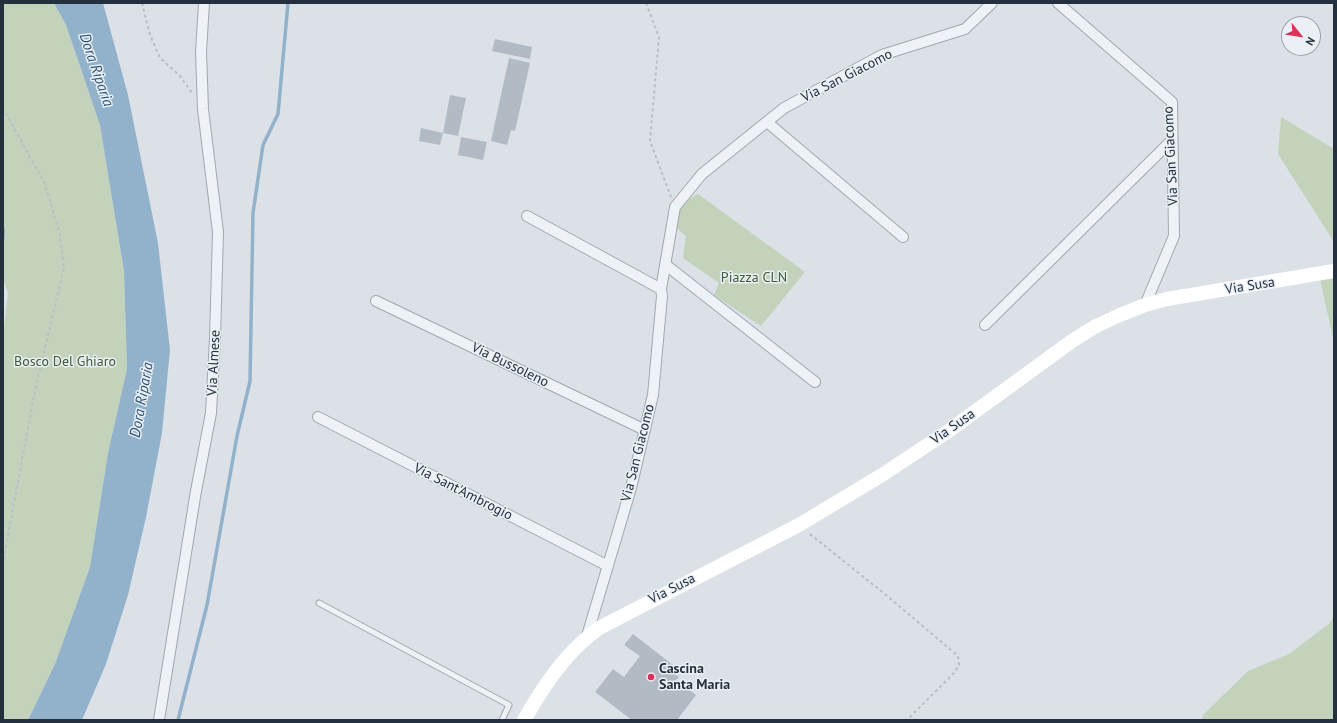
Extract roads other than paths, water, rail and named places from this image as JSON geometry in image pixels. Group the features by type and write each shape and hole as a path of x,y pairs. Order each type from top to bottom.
{"main road":[{"name":"Via Susa","path":"524,720 553,674 567,657 588,636 601,627 799,525 882,475 921,450 1072,341 1096,326 1145,305 1334,271"}],"street":[{"name":"Via Almese","path":"159,720 196,491 211,412 216,338 218,232 203,109 201,52 204,3"},
{"name":"Via San Giacomo","path":"588,636 631,488 653,395 662,289 675,207 702,174 784,108 882,56 965,30 992,3"},
{"name":"Via San Giacomo","path":"1058,3 1172,102 1174,236 1145,305"},
{"path":"767,122 903,236"},
{"path":"985,326 1172,140"},
{"path":"527,216 662,289"},
{"path":"666,265 815,382"},
{"name":"Via Bussoleno","path":"376,301 644,430"},
{"name":"Via Sant'Ambrogio","path":"318,417 608,566"}],"lane":[{"path":"319,603 509,705 502,720"}],"water":[{"name":"Dora Riparia","path":"54,3 103,3 128,95 158,243 170,350 162,433 146,517 128,595 106,664 82,720 28,720 55,664 90,567 108,453 127,369 124,271 100,125 66,25"}],"waterway":[{"path":"178,720 207,605 237,436 250,381 253,213 263,145 278,114 288,3"},
{"path":"3,229 3,238"}],"place":[{"name":"Cascina Santa Maria","path":"651,677"}],"park label":[{"name":"Piazza CLN","path":"754,278"},
{"name":"Bosco Del Ghiaro","path":"65,362"}]}
